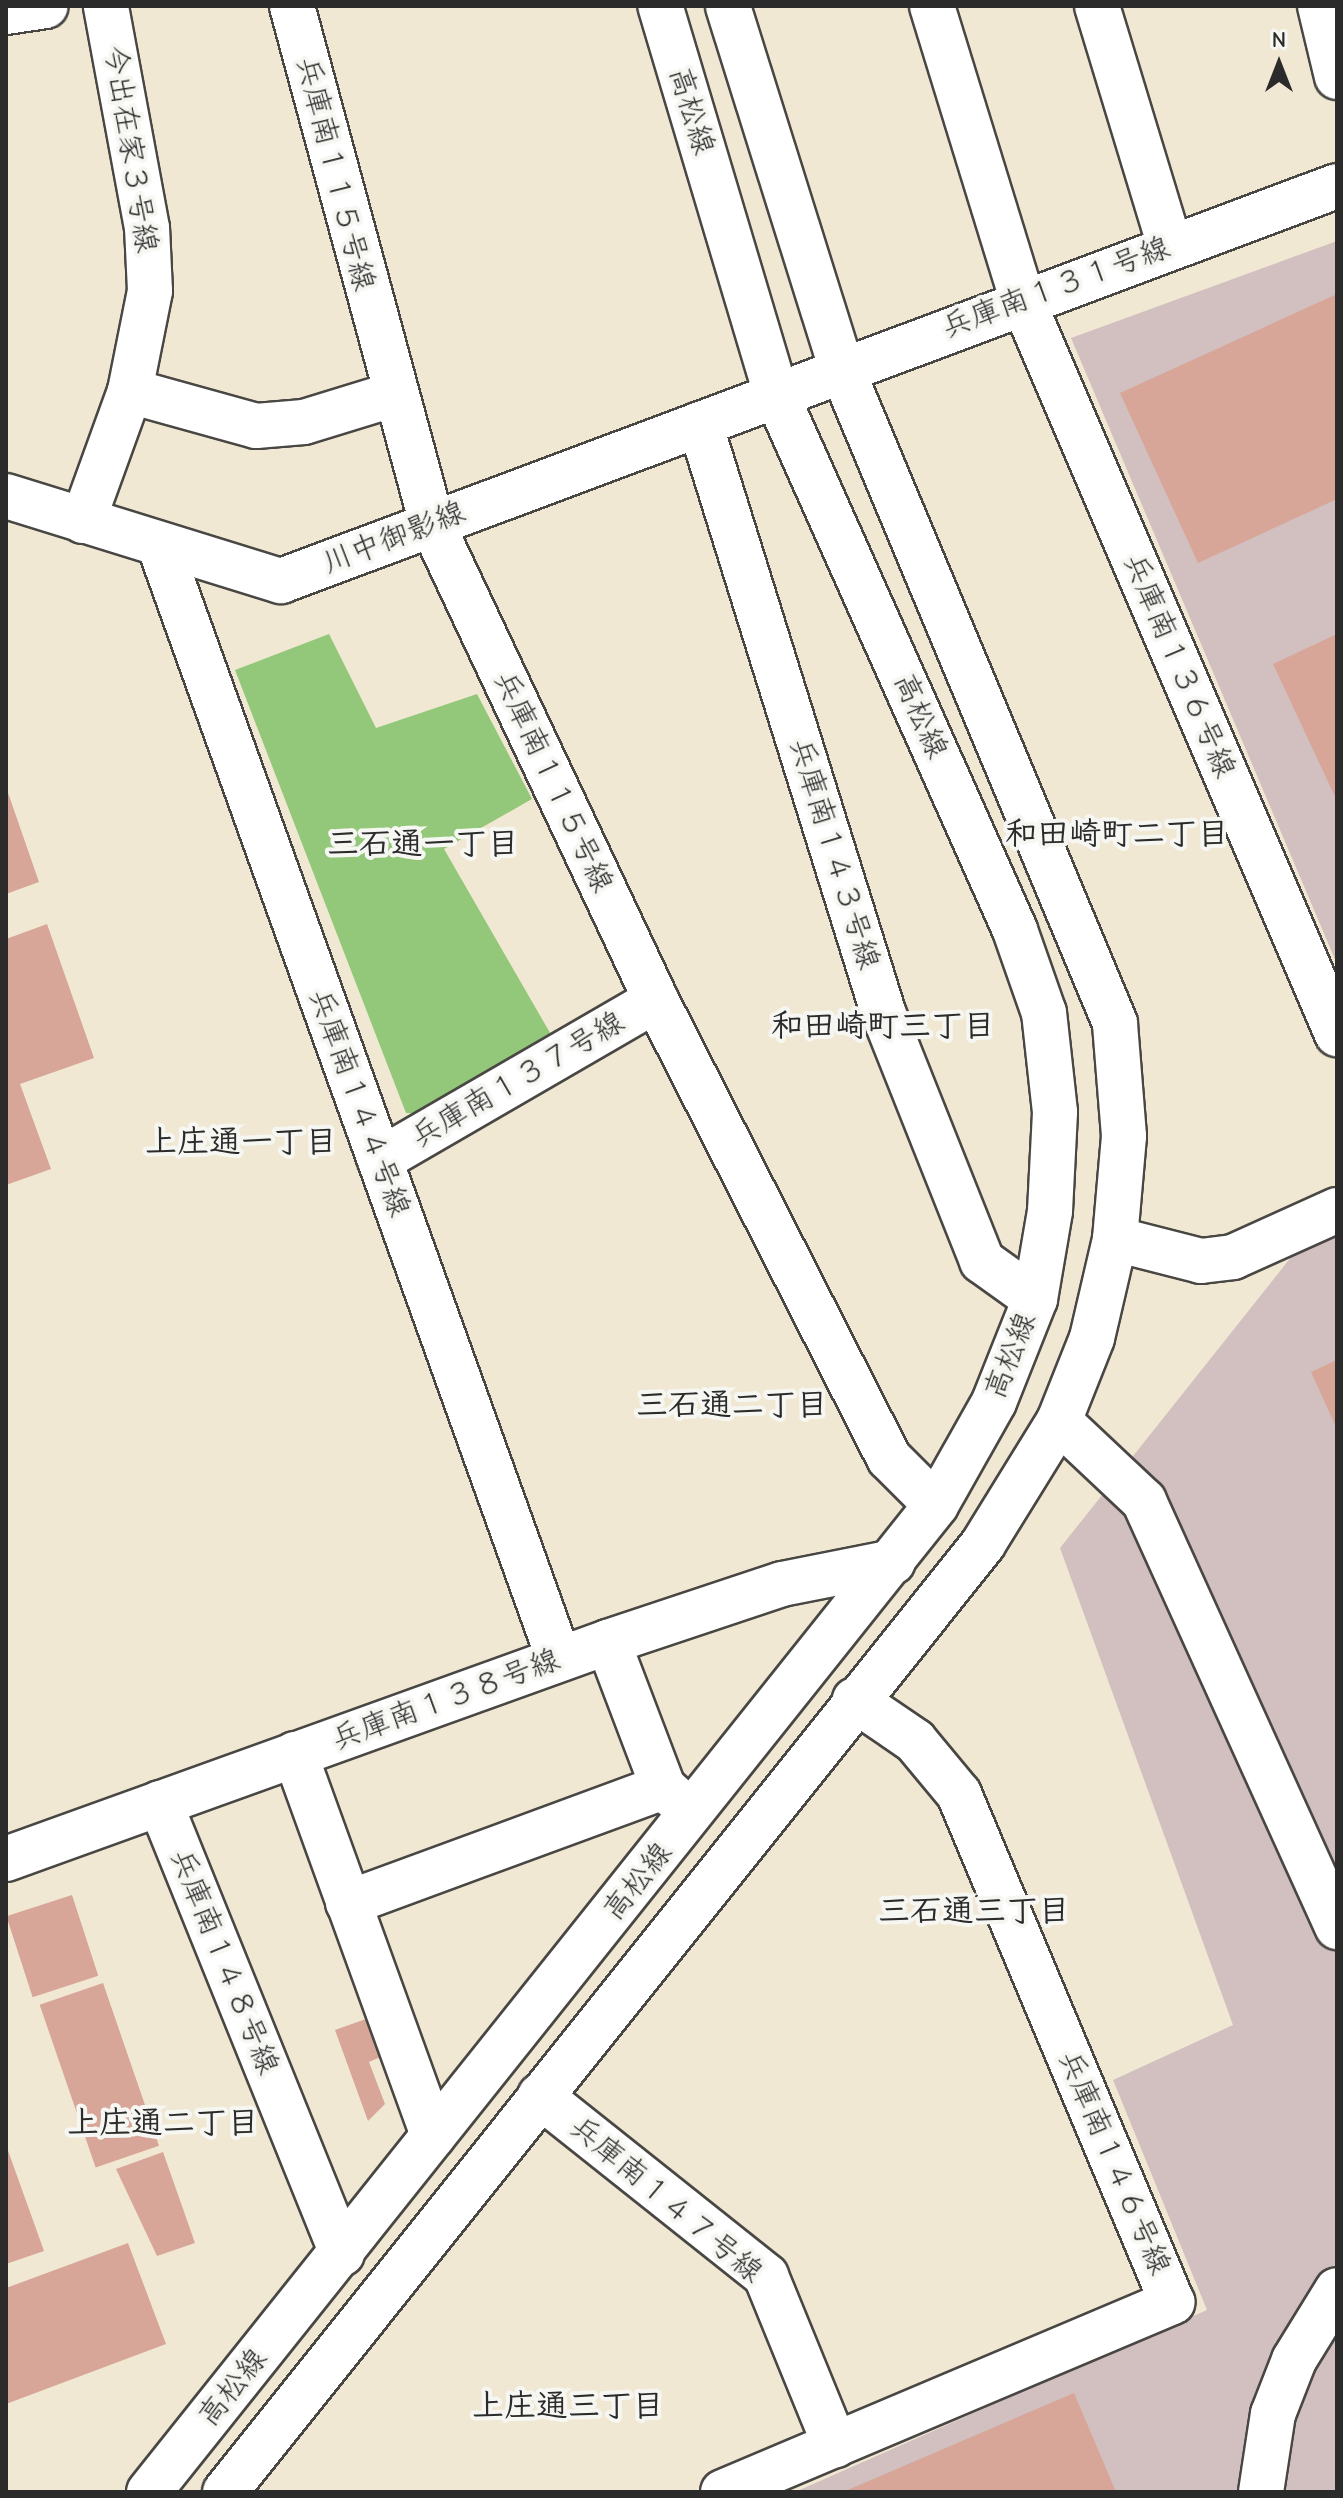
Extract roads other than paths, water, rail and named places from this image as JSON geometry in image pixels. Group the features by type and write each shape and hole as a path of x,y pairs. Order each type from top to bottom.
{"street":[{"path":"6,12 46,6"},
{"name":"今出在家３号線","path":"83,521 130,391 150,291 147,228 106,6"},
{"name":"兵庫南１１５号線","path":"292,6 392,395 432,524 656,1000 889,1458 936,1505"},
{"name":"高松線","path":"149,2492 342,2254 433,2136 678,1801 893,1562 936,1505 994,1402 1035,1299 1050,1211 1055,1112 1044,1013 1015,930 776,394 660,6"},
{"name":"高松線","path":"225,2492 855,1700 983,1544 1059,1421 1092,1338 1115,1239 1124,1136 1115,1023 841,367 728,6"},
{"name":"兵庫南１３６号線","path":"932,6 1022,299 1337,1034"},
{"path":"1097,6 1170,246"},
{"path":"1320,6 1337,77"},
{"name":"兵庫南１３１号線","path":"776,394 1022,299 1337,186"},
{"path":"130,391 256,426 304,422 392,395"},
{"name":"川中御影線","path":"6,496 160,547 281,581 776,394"},
{"name":"兵庫南１４３号線","path":"700,424 883,1012 982,1261 1035,1299"},
{"name":"兵庫南１４４号線","path":"160,547 559,1659"},
{"name":"兵庫南１３７号線","path":"380,1160 656,1000"},
{"path":"1115,1239 1201,1261 1233,1257 1337,1210"},
{"path":"1059,1421 1144,1501 1337,1927"},
{"name":"兵庫南１３８号線","path":"6,1859 608,1642 782,1584 893,1562"},
{"path":"348,1903 678,1801 608,1642"},
{"name":"兵庫南１４６号線","path":"723,2492 1172,2302 959,1794 915,1741 855,1700"},
{"path":"295,1754 433,2136"},
{"name":"兵庫南１４８号線","path":"160,1803 342,2254"},
{"name":"兵庫南１４７号線","path":"540,2096 766,2276 835,2445"},
{"path":"1261,2492 1273,2414 1294,2360 1337,2290"}],"district":[{"name":"和田崎町二丁目","path":"1117,834"},
{"name":"三石通一丁目","path":"423,844"},
{"name":"和田崎町三丁目","path":"883,1026"},
{"name":"上庄通一丁目","path":"241,1142"},
{"name":"三石通二丁目","path":"732,1405"},
{"name":"三石通三丁目","path":"974,1911"},
{"name":"上庄通二丁目","path":"163,2123"},
{"name":"上庄通三丁目","path":"568,2406"}]}
